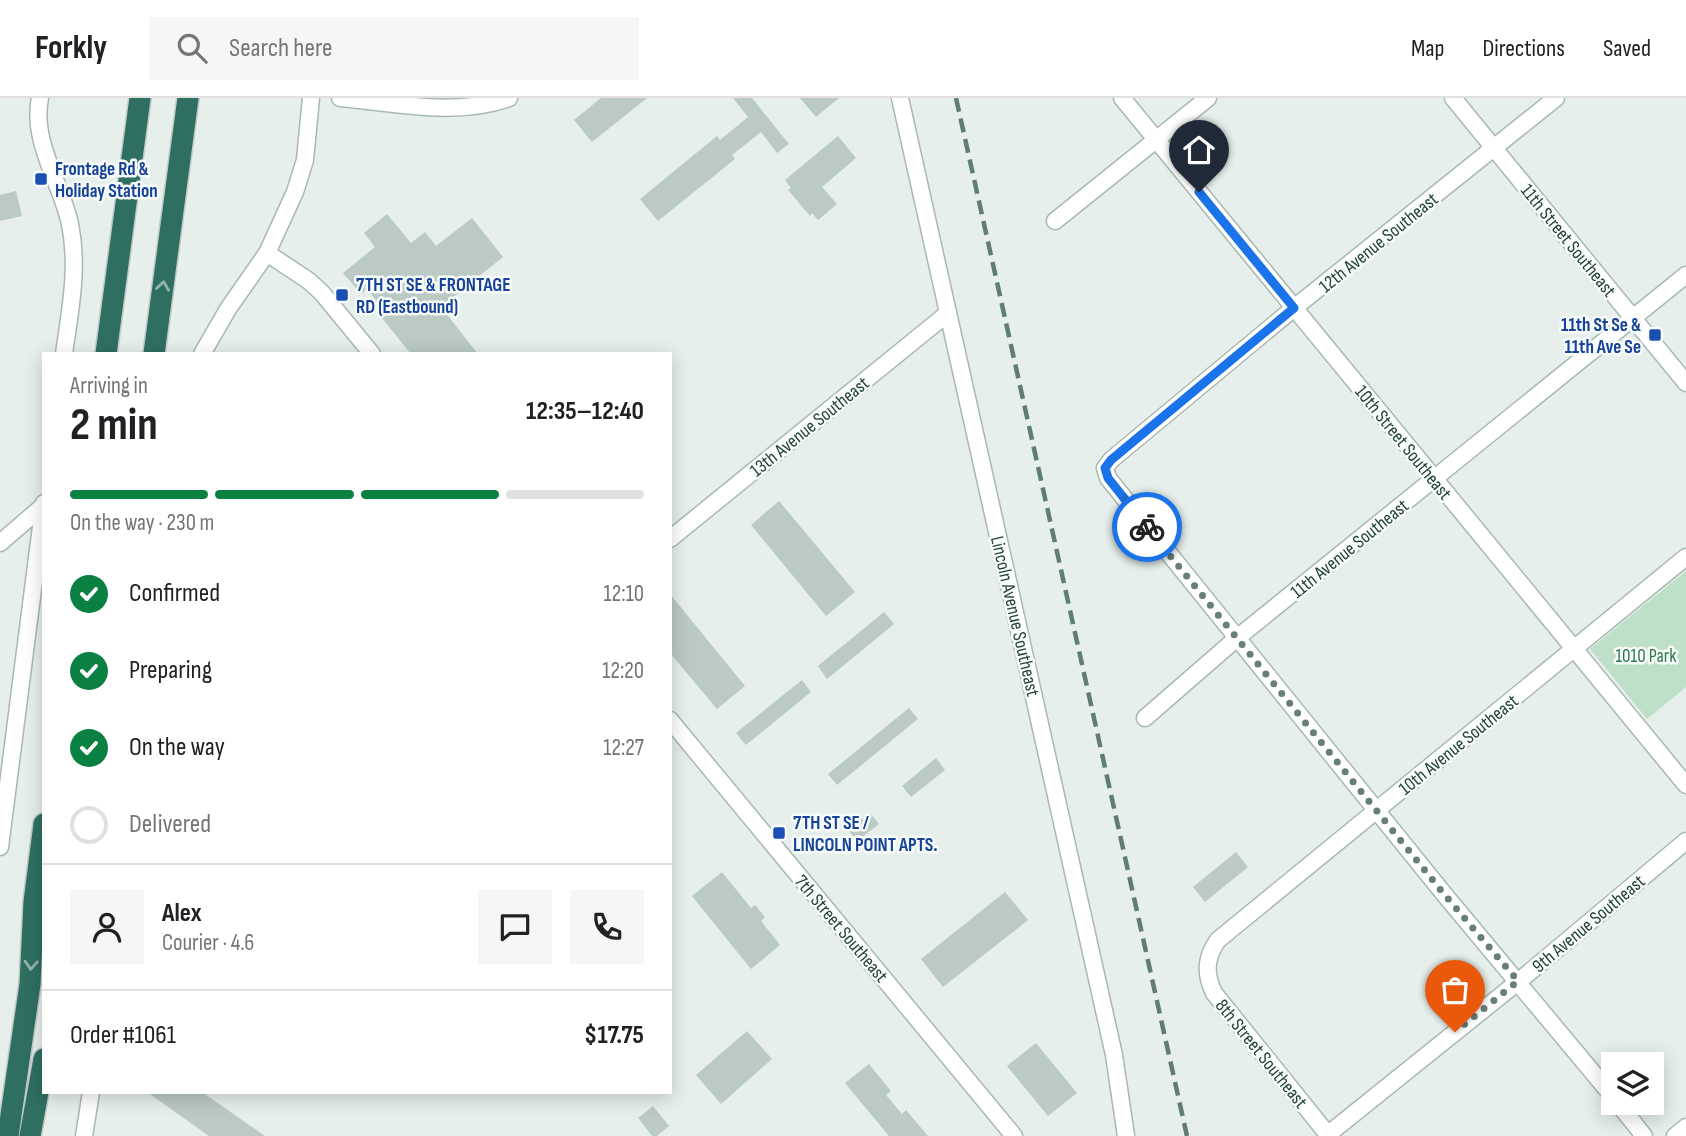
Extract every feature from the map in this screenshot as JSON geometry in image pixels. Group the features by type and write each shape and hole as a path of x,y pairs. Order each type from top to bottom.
{"highway":[{"path":"106,352 140,98"},
{"path":"154,352 188,98"},
{"path":"9,1136 30,984 33,902 42,838"},
{"path":"30,1136 42,1070"}],"street":[{"path":"40,98 41,135 69,222 74,251 74,288 64,352"},
{"path":"203,352 228,309 267,253 295,192 305,160 312,98"},
{"path":"340,98 462,108 493,104 509,98"},
{"name":"Lincoln Avenue Southeast","path":"900,98 1114,1055 1126,1136"},
{"name":"10th Street Southeast","path":"1122,98 1686,785"},
{"path":"1055,221 1208,98"},
{"name":"11th Street Southeast","path":"1453,98 1686,383"},
{"name":"12th Avenue Southeast","path":"1237,638 1108,478 1105,468 1111,460 1294,308 1556,98"},
{"path":"267,253 322,293 370,352"},
{"name":"11th Avenue Southeast","path":"1145,718 1237,638 1686,275"},
{"name":"13th Avenue Southeast","path":"672,537 948,313"},
{"path":"0,543 42,506"},
{"path":"0,847 42,513"},
{"name":"10th Avenue Southeast","path":"1208,964 1210,952 1217,940 1686,557"},
{"path":"1237,638 1601,1082"},
{"name":"7th Street Southeast","path":"672,722 1014,1136"},
{"name":"9th Avenue Southeast","path":"1328,1135 1686,842"},
{"name":"8th Street Southeast","path":"1208,964 1208,979 1214,993 1328,1135"},
{"path":"84,1136 91,1094"},
{"path":"1627,1115 1644,1136"},
{"path":"1675,1136 1686,1127"}],"green space":[{"name":"1010 Park","path":"1686,571 1686,687 1647,719 1590,649"}],"building":[{"path":"601,98 647,98 592,142 574,120"},
{"path":"733,98 752,98 789,144 777,153 761,132 732,155 735,159 658,221 640,199 717,136 720,140 748,117"},
{"path":"800,98 839,98 816,117"},
{"path":"838,136 856,158 822,187 837,204 818,220 812,213 810,216 788,190 791,188 785,180"},
{"path":"16,191 22,216 0,221 0,195"},
{"path":"387,214 411,243 425,232 436,246 472,218 503,257 441,307 476,352 409,352 381,317 386,313 367,289 361,294 343,273 375,247 364,233"},
{"path":"779,501 855,592 826,616 751,525"},
{"path":"672,596 745,686 717,709 672,655"},
{"path":"884,612 894,624 827,679 818,666"},
{"path":"802,680 811,692 746,745 736,733"},
{"path":"909,708 918,719 837,785 828,774"},
{"path":"936,758 945,770 911,797 902,786"},
{"path":"870,813 879,824 857,841 848,830"},
{"path":"1236,852 1248,867 1205,902 1193,887"},
{"path":"722,872 751,908 755,905 765,917 761,921 780,945 751,969 692,896"},
{"path":"1005,892 1028,920 943,987 921,959"},
{"path":"747,1031 772,1059 721,1104 696,1075"},
{"path":"1036,1043 1077,1093 1048,1116 1007,1066"},
{"path":"869,1064 891,1091 886,1095 902,1114 906,1110 928,1136 889,1136 845,1083"},
{"path":"150,1094 205,1094 265,1136 209,1136"},
{"path":"653,1106 669,1126 657,1136 652,1136 638,1118"}],"railway":[{"path":"956,98 1187,1136"}],"way so far":[{"path":"1147,527 1444,894 1518,981 1455,1032"}],"place":[{"name":"Frontage Rd & Holiday Station","path":"41,179"},
{"name":"7TH ST SE & FRONTAGE RD (Eastbound)","path":"342,295"},
{"name":"11th St Se & 11th Ave Se","path":"1655,335"},
{"name":"7TH ST SE / LINCOLN POINT APTS.","path":"779,833"}],"route":[{"path":"1147,527 1108,478 1105,468 1111,460 1294,308 1199,192"}]}
